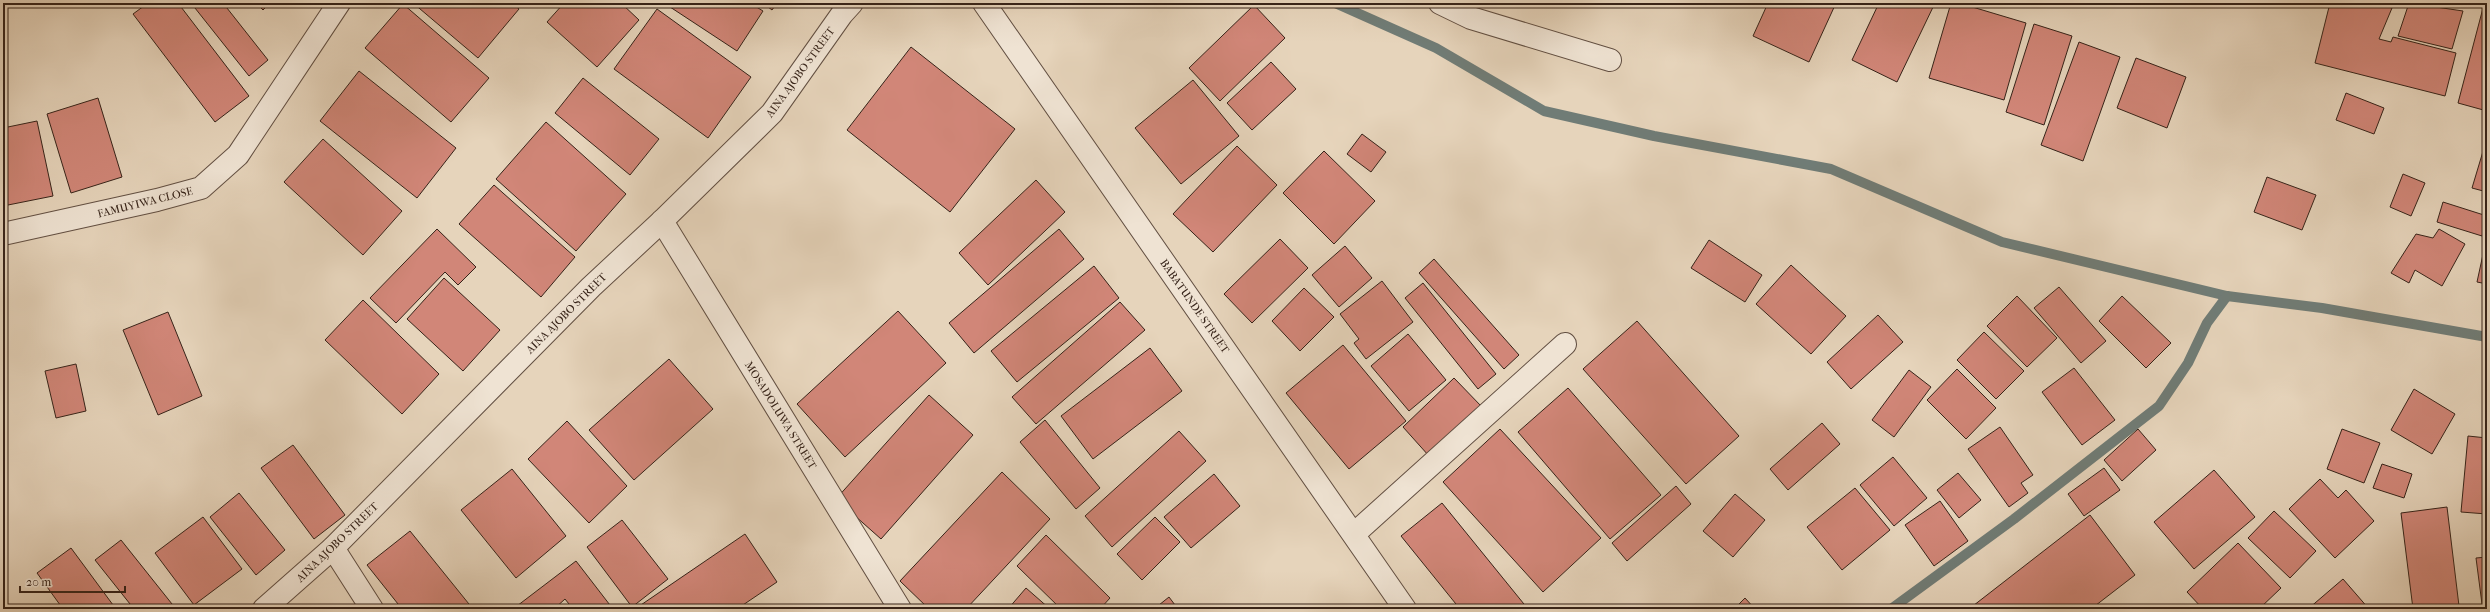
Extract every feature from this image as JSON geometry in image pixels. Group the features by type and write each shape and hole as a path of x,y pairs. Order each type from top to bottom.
{"street":[{"name":"FAMUYIWA CLOSE","path":"3,234 157,200 201,188 238,155 339,3"},
{"name":"AINA AJOBO STREET","path":"264,609 334,548 591,287 662,222 772,114 842,14 852,3"},
{"name":"BABATUNDE STREET","path":"984,3 1405,609"},
{"path":"1440,3 1471,18 1610,60"},
{"name":"MOSADOLUWA STREET","path":"662,222 900,609"},
{"path":"1354,534 1565,344"},
{"path":"334,548 372,609"}],"building":[{"path":"148,3 178,3 249,96 215,122 133,14"},
{"path":"191,3 223,3 268,60 249,76"},
{"path":"256,3 270,3 263,10"},
{"path":"413,3 512,3 519,9 478,58"},
{"path":"564,3 621,3 639,20 597,67 547,22"},
{"path":"664,3 750,3 763,11 737,51"},
{"path":"763,3 777,3 772,10"},
{"path":"1768,3 1836,3 1809,62 1753,36"},
{"path":"1879,3 1935,3 1897,82 1852,60"},
{"path":"1951,3 1959,3 2026,23 2004,100 1929,78"},
{"path":"2330,3 2371,3 2392,8 2379,39 2391,42 2393,37 2456,53 2445,96 2315,63"},
{"path":"2409,3 2463,11 2452,49 2398,36"},
{"path":"403,4 489,78 451,122 365,48"},
{"path":"1254,5 1285,38 1220,101 1189,68"},
{"path":"2483,8 2487,9 2487,111 2458,103"},
{"path":"657,9 751,77 708,138 614,69"},
{"path":"2034,24 2072,36 2044,125 2006,112"},
{"path":"2079,42 2120,57 2083,161 2041,145"},
{"path":"911,47 1015,129 950,212 847,130"},
{"path":"2136,58 2186,77 2167,128 2117,108"},
{"path":"1271,62 1296,89 1252,130 1227,103"},
{"path":"359,71 456,148 417,198 320,121"},
{"path":"583,78 659,139 630,175 555,113"},
{"path":"1193,80 1239,136 1181,184 1135,128"},
{"path":"2346,93 2384,108 2374,134 2336,120"},
{"path":"98,98 122,177 71,193 47,114"},
{"path":"37,121 53,196 3,206 3,128"},
{"path":"546,122 626,194 576,251 496,179"},
{"path":"1362,134 1386,152 1371,172 1347,154"},
{"path":"2487,138 2487,192 2472,188"},
{"path":"323,139 402,211 363,255 284,182"},
{"path":"1237,146 1277,185 1213,252 1173,214"},
{"path":"1324,151 1375,201 1334,244 1283,193"},
{"path":"2403,174 2425,183 2411,216 2390,207"},
{"path":"2267,177 2316,195 2302,230 2254,212"},
{"path":"1036,180 1065,212 988,285 959,253"},
{"path":"494,185 575,257 541,297 459,224"},
{"path":"2443,202 2487,216 2482,236 2437,222"},
{"path":"437,229 476,267 458,285 445,272 396,323 370,298"},
{"path":"1059,229 1084,259 974,353 949,323"},
{"path":"2439,229 2465,244 2442,286 2415,270 2409,283 2391,273 2416,234 2433,238"},
{"path":"2487,236 2487,284 2477,282"},
{"path":"1280,239 1308,268 1252,323 1224,294"},
{"path":"1709,240 1762,275 1745,302 1691,268"},
{"path":"1345,246 1372,278 1339,307 1312,275"},
{"path":"1434,259 1519,355 1504,369 1419,273"},
{"path":"1791,265 1846,316 1811,354 1756,304"},
{"path":"1094,266 1119,298 1017,382 991,351"},
{"path":"444,278 500,330 463,371 407,319"},
{"path":"1382,281 1413,322 1366,359 1354,343 1359,339 1340,314"},
{"path":"1423,283 1496,374 1478,389 1405,298"},
{"path":"2059,287 2106,341 2081,363 2034,308"},
{"path":"1304,288 1334,317 1300,351 1272,321"},
{"path":"2017,296 2057,338 2027,367 1987,326"},
{"path":"2122,296 2171,343 2146,368 2099,321"},
{"path":"363,300 439,374 402,414 325,340"},
{"path":"1120,302 1145,330 1036,424 1012,397"},
{"path":"898,311 946,363 845,457 797,404"},
{"path":"168,312 202,396 158,415 123,330"},
{"path":"1878,315 1903,342 1851,389 1827,362"},
{"path":"1637,321 1739,436 1686,484 1583,369"},
{"path":"1984,332 2024,371 1996,399 1957,360"},
{"path":"1408,334 1446,380 1409,411 1371,366"},
{"path":"1343,345 1406,421 1349,469 1286,393"},
{"path":"1150,348 1182,391 1093,459 1061,416"},
{"path":"669,359 713,409 634,480 589,430"},
{"path":"76,364 86,411 56,418 45,371"},
{"path":"2074,368 2115,420 2082,445 2042,392"},
{"path":"1957,369 1996,408 1966,439 1927,400"},
{"path":"1909,370 1931,387 1894,437 1872,420"},
{"path":"1454,378 1482,407 1429,456 1403,427"},
{"path":"1568,388 1661,495 1610,539 1518,432"},
{"path":"2414,389 2455,414 2432,454 2391,430"},
{"path":"929,395 973,435 881,539 836,499"},
{"path":"1045,420 1100,488 1076,509 1020,442"},
{"path":"567,421 627,486 589,523 528,459"},
{"path":"1822,423 1840,444 1788,490 1770,469"},
{"path":"2000,427 2033,475 2021,483 2028,493 2009,507 1968,449"},
{"path":"1500,429 1601,538 1543,592 1443,482"},
{"path":"2138,429 2156,450 2122,481 2104,460"},
{"path":"2342,429 2380,443 2364,483 2327,469"},
{"path":"1179,431 1206,461 1112,547 1085,516"},
{"path":"2468,436 2487,438 2487,514 2461,512"},
{"path":"293,445 345,515 314,539 261,468"},
{"path":"1893,457 1927,498 1894,526 1860,485"},
{"path":"2382,464 2412,474 2404,498 2373,488"},
{"path":"2104,468 2120,490 2084,516 2068,494"},
{"path":"512,469 566,536 516,578 461,510"},
{"path":"2214,470 2255,517 2194,569 2154,522"},
{"path":"1002,472 1050,519 966,609 929,609 900,581"},
{"path":"1958,473 1981,500 1959,518 1937,490"},
{"path":"1214,474 1240,506 1191,548 1164,517"},
{"path":"2320,479 2338,498 2346,490 2374,521 2335,558 2289,509"},
{"path":"1676,486 1691,504 1627,561 1612,543"},
{"path":"1855,488 1890,530 1842,570 1807,527"},
{"path":"239,493 285,550 256,575 210,517"},
{"path":"1735,494 1765,520 1733,557 1703,531"},
{"path":"1940,501 1968,541 1934,566 1905,525"},
{"path":"1442,503 1528,609 1460,609 1401,536"},
{"path":"2447,507 2459,606 2413,609 2401,513"},
{"path":"2274,511 2316,551 2290,578 2248,538"},
{"path":"2090,515 2135,575 2091,609 1969,609"},
{"path":"203,517 242,569 194,605 155,553"},
{"path":"1155,517 1180,542 1142,580 1117,554"},
{"path":"622,520 668,579 632,607 587,547"},
{"path":"410,531 473,609 402,609 367,565"},
{"path":"745,534 777,582 737,609 635,609"},
{"path":"1046,535 1110,598 1100,609 1061,609 1017,566"},
{"path":"121,540 176,609 134,609 95,560"},
{"path":"2238,543 2281,588 2259,609 2203,609 2187,592"},
{"path":"71,548 116,609 63,609 37,573"},
{"path":"2487,557 2487,603 2482,604 2476,558"},
{"path":"576,561 613,609 573,609 565,599 554,609 513,609"},
{"path":"2343,579 2369,609 2308,609"},
{"path":"1026,588 1050,609 1008,609"},
{"path":"1169,597 1178,609 1154,609"},
{"path":"1745,598 1755,609 1734,609"}],"waterway":[{"path":"1335,3 1436,48 1544,111 1654,136 1831,169 2002,242 2227,296 2322,308 2487,337"},
{"path":"1891,609 2014,519 2159,406 2188,363 2207,323 2227,296"}]}
